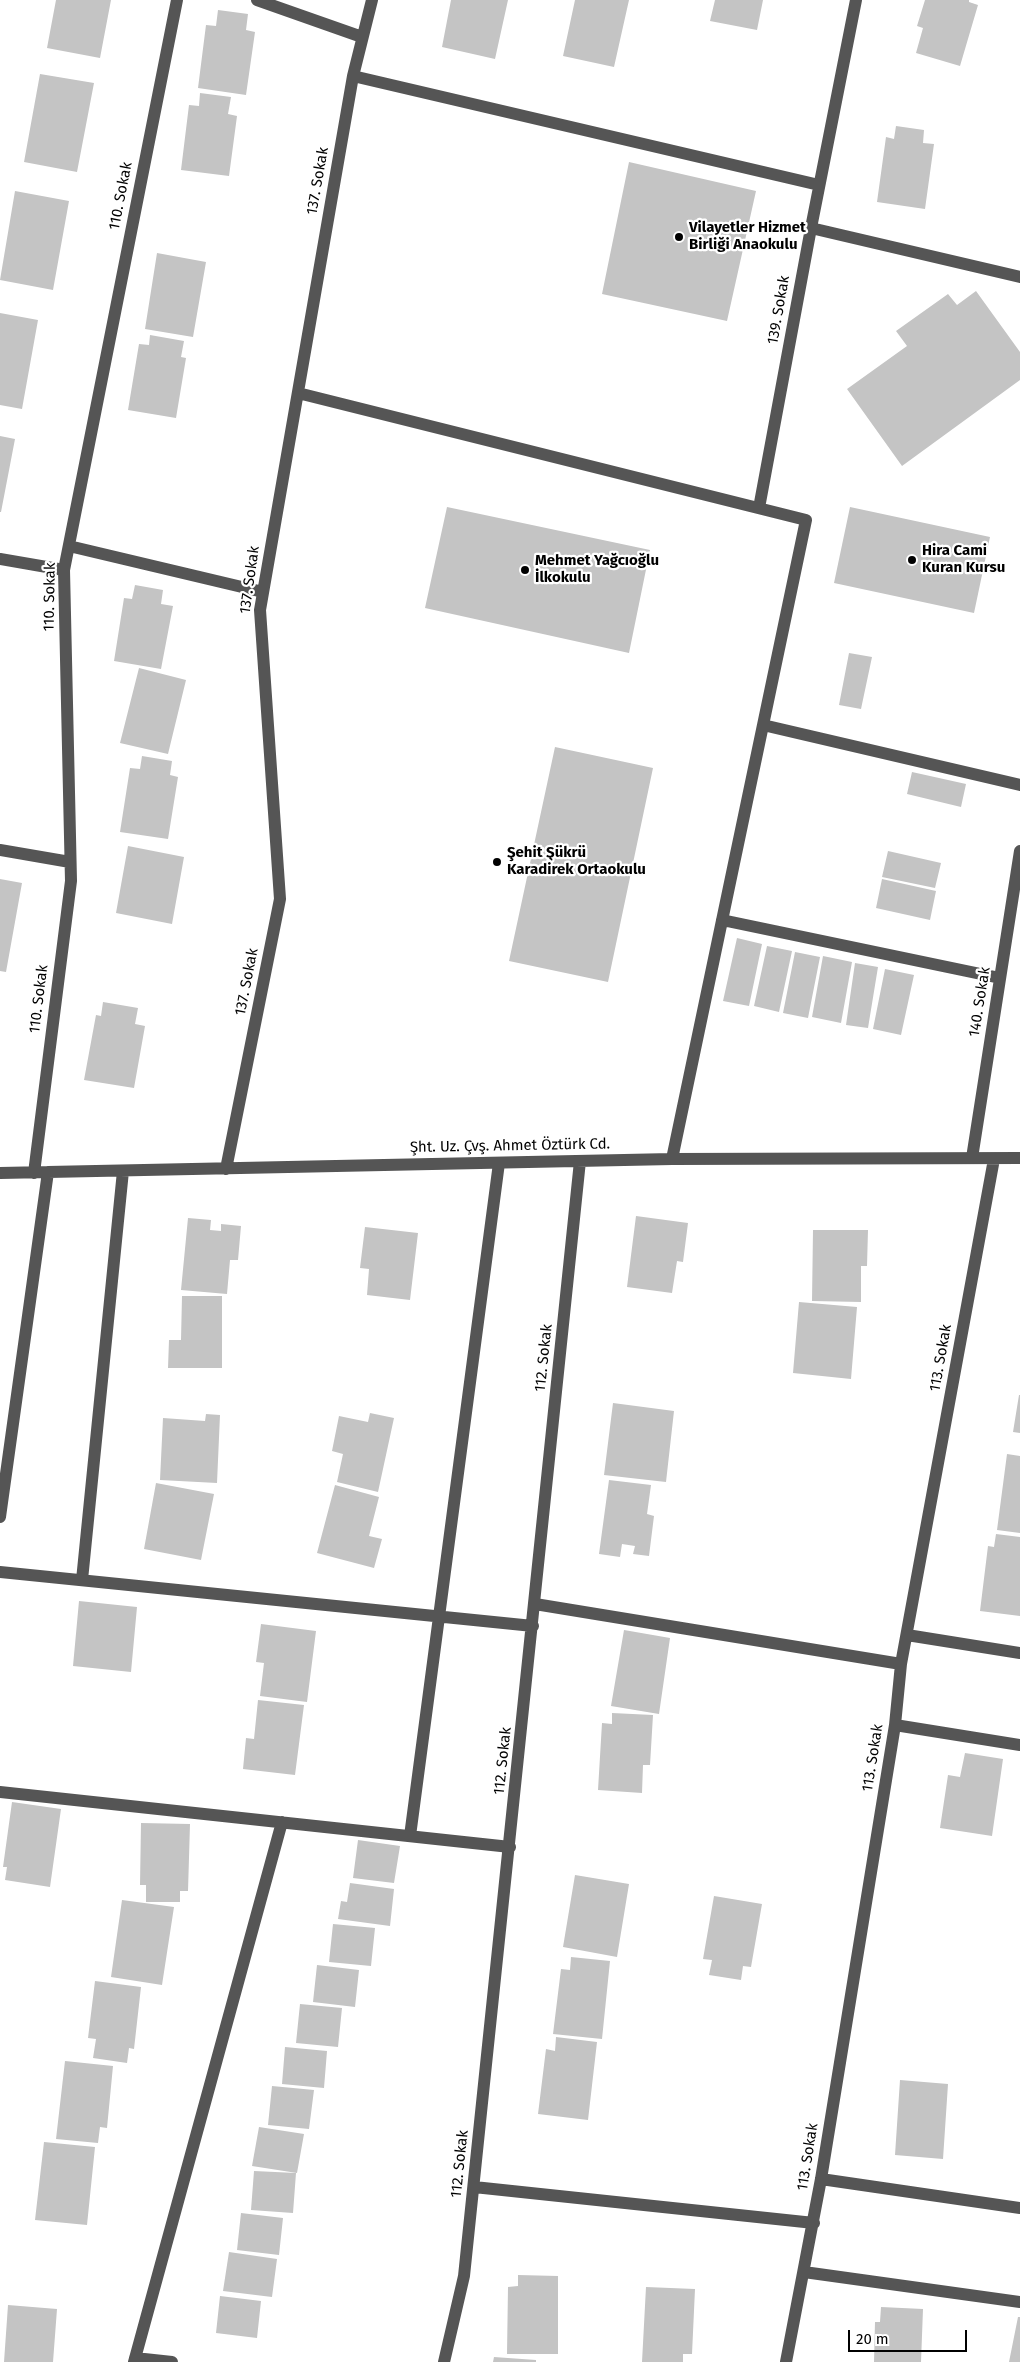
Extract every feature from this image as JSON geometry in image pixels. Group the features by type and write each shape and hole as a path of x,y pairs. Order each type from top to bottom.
{"street":[{"name":"110. Sokak","path":"34,1172 71,881 64,570 177,0"},
{"path":"257,0 362,37"},
{"name":"137. Sokak","path":"226,1168 280,899 260,610 353,76 372,0"},
{"name":"139. Sokak","path":"759,508 819,185 856,0"},
{"path":"353,76 819,185"},
{"path":"811,228 1020,277"},
{"path":"298,393 806,520 672,1159"},
{"path":"69,546 263,592"},
{"path":"0,559 64,570"},
{"path":"763,725 1020,785"},
{"path":"0,850 70,862"},
{"name":"140. Sokak","path":"972,1158 1020,851"},
{"path":"722,920 1000,978"},
{"name":"Şht. Uz. Çvş. Ahmet Öztürk Cd.","path":"0,1173 672,1159 1020,1158"},
{"name":"113. Sokak","path":"786,2362 814,2223 895,1725 901,1664 994,1159"},
{"name":"112. Sokak","path":"444,2362 464,2276 580,1161"},
{"path":"410,1836 499,1163"},
{"path":"82,1580 122,1171"},
{"path":"0,1517 48,1172"},
{"path":"0,1572 533,1626"},
{"path":"535,1604 901,1664"},
{"path":"907,1635 1020,1653"},
{"path":"895,1725 1020,1745"},
{"path":"0,1792 510,1847"},
{"path":"172,2362 134,2360 282,1822"},
{"path":"821,2179 1020,2208"},
{"path":"474,2187 814,2223"},
{"path":"804,2272 1020,2302"}],"building":[{"path":"56,0 111,0 100,58 47,48"},
{"path":"451,0 508,0 495,59 442,47"},
{"path":"575,0 629,0 614,67 563,56"},
{"path":"715,0 763,0 757,30 710,21"},
{"path":"925,0 969,0 969,2 978,5 960,66 916,53 923,28 917,26"},
{"path":"218,10 248,14 246,30 255,32 246,95 198,88 206,25 216,26"},
{"path":"40,74 94,83 77,172 24,162"},
{"path":"200,93 231,97 228,114 237,116 229,176 181,170 189,105 199,106"},
{"path":"896,126 924,130 923,143 934,144 925,209 877,202 886,137 894,139"},
{"name":"Vilayetler Hizmet Birliği Anaokulu","path":"629,162 756,191 727,321 602,294"},
{"path":"15,191 69,201 53,290 0,280"},
{"path":"157,253 206,262 193,337 145,329"},
{"path":"976,291 1020,352 1020,380 902,466 847,389 907,346 896,331 948,294 957,305"},
{"path":"0,313 38,320 22,409 0,405"},
{"path":"150,335 184,341 181,357 186,358 176,418 128,410 139,344 149,345"},
{"path":"0,436 15,439 1,512 0,512"},
{"path":"447,507 650,550 629,653 425,608"},
{"name":"Hira Cami Kuran Kursu","path":"850,507 990,537 974,613 834,583"},
{"path":"135,585 163,590 161,604 173,606 161,669 114,661 124,598 132,599"},
{"path":"849,653 872,657 861,709 839,705"},
{"path":"139,668 186,680 168,754 120,743"},
{"path":"555,747 653,768 608,982 509,961"},
{"path":"142,756 172,761 170,775 178,777 168,839 120,832 130,768 140,769"},
{"path":"912,772 966,784 961,807 907,794"},
{"path":"128,846 184,857 172,924 116,913"},
{"path":"888,851 941,863 935,888 882,877"},
{"path":"0,879 22,883 6,972 0,971"},
{"path":"882,879 936,891 930,920 876,908"},
{"path":"737,938 762,944 749,1006 723,1001"},
{"path":"767,946 792,951 779,1012 754,1006"},
{"path":"795,952 820,957 808,1018 783,1013"},
{"path":"823,956 852,962 841,1023 812,1017"},
{"path":"855,963 878,967 868,1028 846,1025"},
{"path":"885,969 914,975 901,1035 873,1029"},
{"path":"103,1002 138,1008 135,1024 145,1026 134,1088 84,1080 96,1015 101,1016"},
{"path":"636,1216 688,1223 683,1262 677,1261 672,1293 627,1287"},
{"path":"188,1218 211,1220 210,1230 221,1231 221,1224 241,1226 238,1260 230,1260 227,1294 181,1290"},
{"path":"365,1227 418,1233 410,1300 367,1295 369,1269 360,1268"},
{"path":"813,1230 868,1230 867,1266 861,1266 861,1302 812,1301"},
{"path":"182,1296 222,1296 222,1368 168,1368 169,1340 181,1340"},
{"path":"799,1302 857,1307 851,1379 793,1373"},
{"path":"1020,1395 1020,1433 1013,1432"},
{"path":"613,1403 674,1411 666,1482 604,1475"},
{"path":"370,1413 394,1418 378,1492 337,1482 343,1454 332,1451 339,1416 368,1422"},
{"path":"206,1414 220,1415 217,1483 160,1480 163,1418 205,1421"},
{"path":"1007,1454 1020,1456 1020,1533 997,1530"},
{"path":"609,1480 651,1485 647,1514 654,1516 649,1556 633,1554 635,1546 622,1544 620,1557 599,1554"},
{"path":"156,1483 214,1494 201,1560 144,1549"},
{"path":"335,1485 379,1497 369,1536 382,1539 374,1568 317,1553"},
{"path":"996,1534 1020,1537 1020,1616 980,1611 988,1546 994,1547"},
{"path":"79,1601 137,1607 131,1672 73,1666"},
{"path":"261,1624 316,1631 307,1702 260,1696 264,1663 256,1662"},
{"path":"624,1630 670,1638 659,1714 611,1706"},
{"path":"258,1700 304,1705 295,1775 243,1769 246,1738 254,1739"},
{"path":"612,1713 653,1715 650,1765 643,1765 642,1793 598,1790 602,1723 612,1724"},
{"path":"965,1753 1003,1759 992,1836 940,1828 948,1775 960,1777"},
{"path":"12,1802 61,1809 50,1887 5,1880 7,1867 3,1867"},
{"path":"141,1823 190,1824 188,1891 180,1891 180,1902 146,1902 146,1885 140,1885"},
{"path":"358,1840 400,1846 394,1883 353,1878"},
{"path":"575,1875 629,1884 617,1957 563,1947"},
{"path":"350,1883 394,1889 390,1926 338,1919 341,1901 347,1902"},
{"path":"714,1896 762,1904 751,1967 743,1966 741,1980 709,1975 712,1960 703,1959"},
{"path":"122,1900 174,1907 162,1985 111,1977"},
{"path":"333,1924 375,1928 371,1966 329,1962"},
{"path":"571,1957 610,1961 602,2039 553,2034 561,1969 570,1970"},
{"path":"317,1965 359,1970 355,2007 313,2002"},
{"path":"95,1981 141,1987 134,2049 129,2048 127,2063 93,2058 96,2039 88,2038"},
{"path":"300,2004 342,2008 338,2047 296,2043"},
{"path":"556,2037 597,2042 588,2120 538,2114 546,2049 555,2051"},
{"path":"285,2047 327,2051 324,2088 282,2084"},
{"path":"65,2061 113,2066 107,2128 100,2127 98,2143 56,2139"},
{"path":"900,2080 948,2084 943,2159 895,2155"},
{"path":"272,2086 314,2090 309,2129 268,2125"},
{"path":"259,2127 304,2134 297,2173 252,2166"},
{"path":"44,2142 95,2147 87,2225 35,2220"},
{"path":"254,2171 296,2173 293,2213 251,2210"},
{"path":"241,2213 283,2218 279,2255 237,2250"},
{"path":"229,2252 277,2259 272,2297 223,2291"},
{"path":"518,2275 558,2276 558,2354 507,2354 508,2287 518,2286"},
{"path":"646,2287 695,2289 692,2354 683,2354 683,2362 642,2362"},
{"path":"220,2296 261,2301 257,2338 216,2333"},
{"path":"8,2305 57,2309 53,2362 4,2362"},
{"path":"881,2307 923,2309 921,2362 874,2362 875,2322 880,2322"},
{"path":"1018,2317 1020,2317 1020,2362 1009,2362"},
{"path":"494,2357 536,2360 536,2362 493,2362"}],"place":[{"name":"Vilayetler Hizmet Birliği Anaokulu","path":"679,237"},
{"name":"Hira Cami Kuran Kursu","path":"912,560"},
{"name":"Mehmet Yağcıoğlu İlkokulu","path":"525,570"},
{"name":"Şehit Şükrü Karadirek Ortaokulu","path":"497,862"}]}
